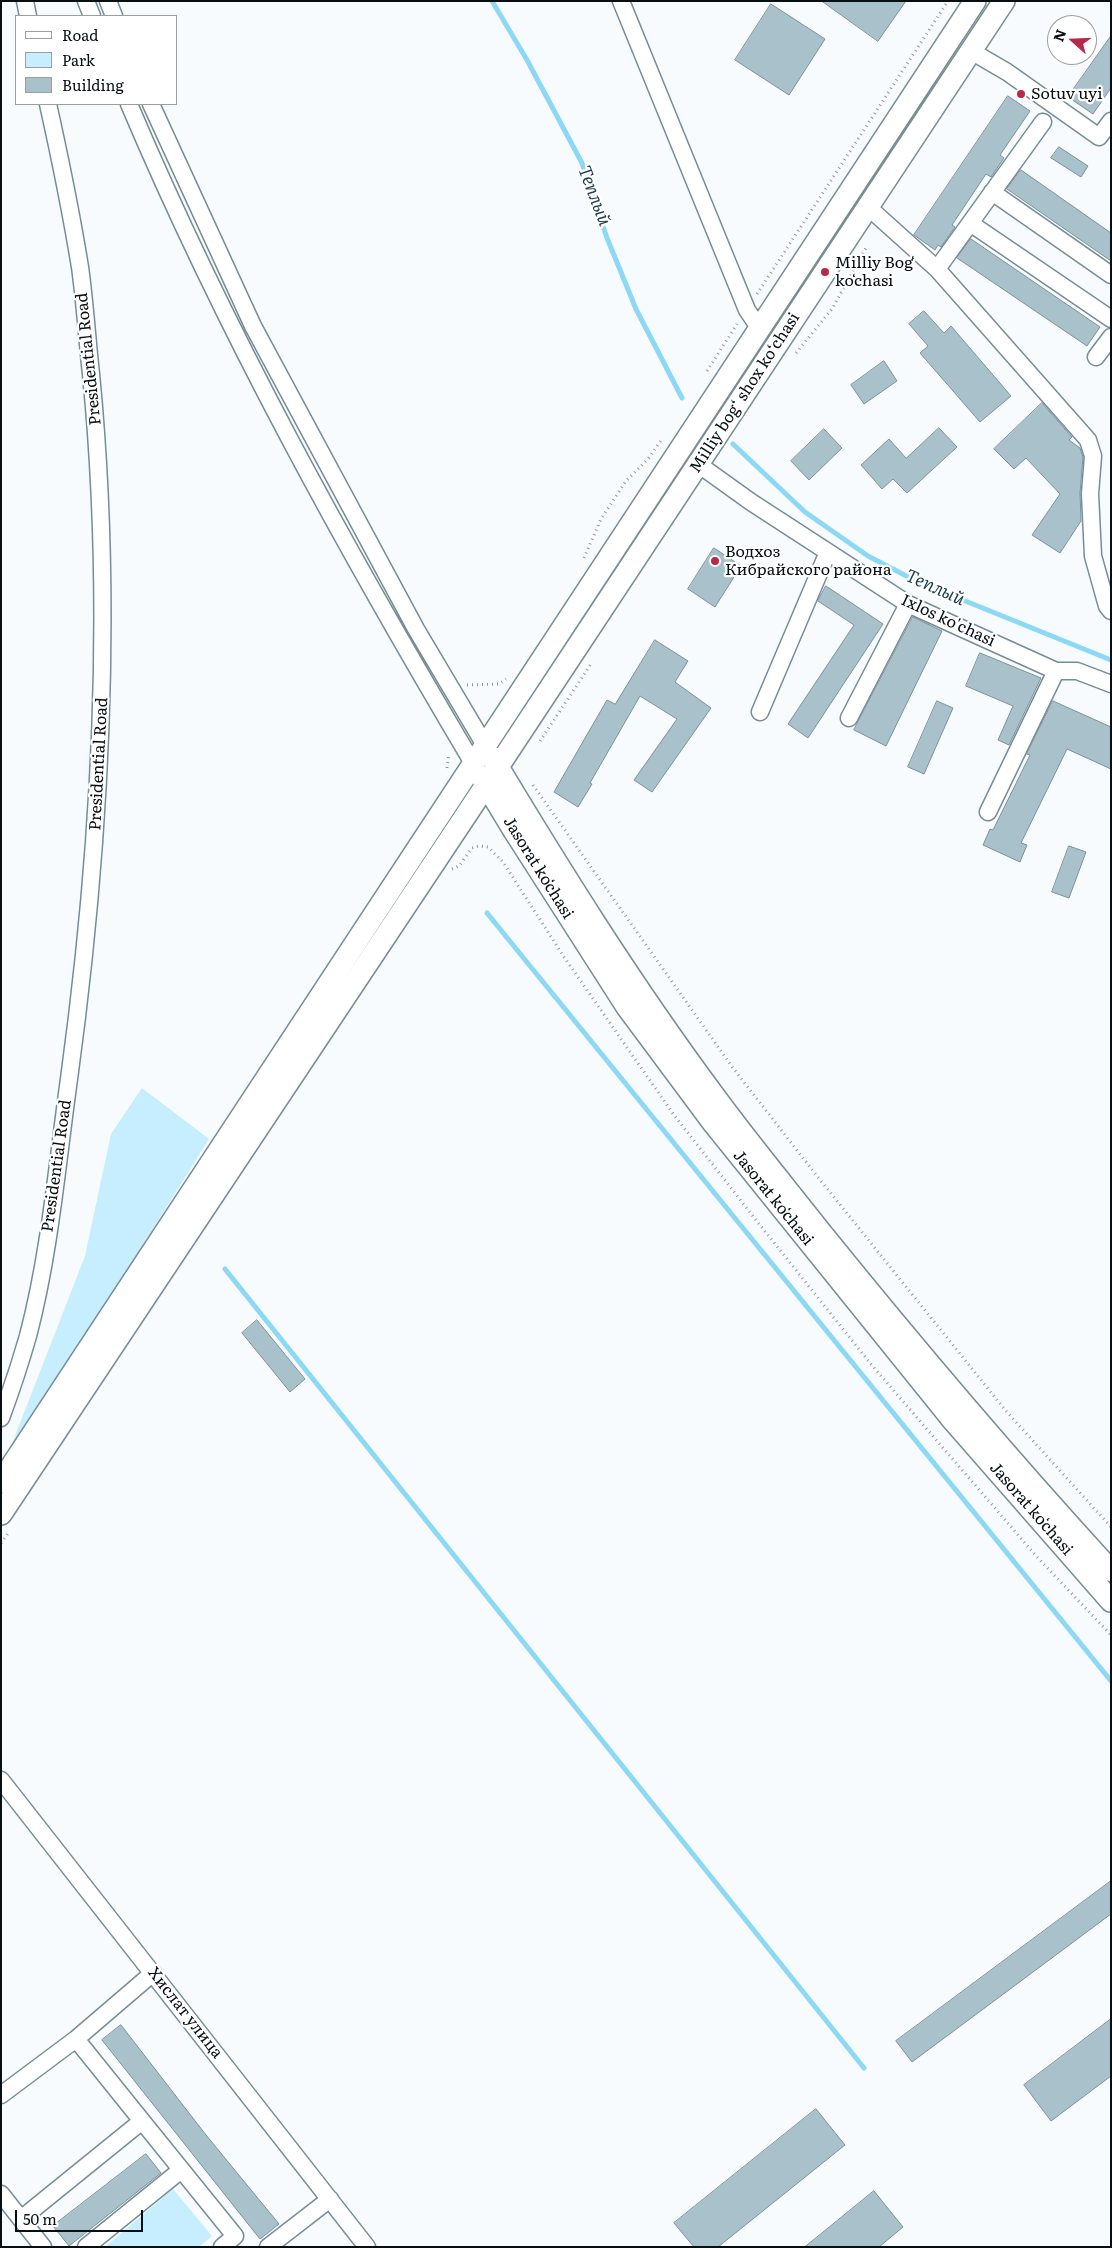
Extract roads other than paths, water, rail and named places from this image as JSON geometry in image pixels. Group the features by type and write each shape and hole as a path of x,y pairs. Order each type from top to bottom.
{"main road":[{"name":"Milliy bog‘ shox ko‘chasi","path":"7,1520 698,464 875,213 971,51 1004,1"},
{"name":"Milliy bog‘ shox ko‘chasi","path":"1,1482 975,2"},
{"name":"Jasorat koʻchasi","path":"486,747 540,837 601,932 710,1091 750,1144 874,1298 970,1412 1046,1501 1111,1571"},
{"name":"Jasorat koʻchasi","path":"474,765 627,1007 714,1124 950,1418 1111,1601"}],"street":[{"path":"25,1 28,15"},
{"path":"86,1 92,15"},
{"path":"108,1 114,15"},
{"path":"621,1 747,310 760,329"},
{"path":"971,51 1007,72 1099,137 1111,121"},
{"name":"Presidential Road","path":"1,1418 28,1335 48,1239 89,916 102,724 104,568 95,416 80,271 64,176 48,105"},
{"path":"129,105 255,373 321,499 474,765"},
{"path":"151,105 253,326 416,629 486,747"},
{"path":"937,269 1043,122"},
{"path":"992,192 1111,275"},
{"path":"875,213 937,269 1088,440 1093,456 1090,494 1093,556 1107,606 1111,611"},
{"path":"970,223 1111,319"},
{"path":"1096,357 1111,337"},
{"name":"Ixlos ko'chasi","path":"698,464 751,502 908,604 1056,671 1077,670 1111,684"},
{"path":"760,712 828,552"},
{"path":"849,718 908,604"},
{"path":"988,812 1056,671"},
{"name":"Хислат улица","path":"1,1780 367,2247"},
{"path":"1,2095 76,2039 153,1973"},
{"path":"76,2039 239,2242 222,2247"},
{"path":"21,2219 142,2121"},
{"path":"86,2247 182,2170"},
{"path":"1,2194 43,2247"},
{"path":"268,2247 330,2198"}],"waterway":[{"name":"Теплый","path":"492,1 527,60 582,163 607,238 636,309 682,398"},
{"name":"Теплый","path":"733,444 805,512 868,556 916,581 1111,660"},
{"path":"487,913 1111,1681"},
{"path":"225,1269 864,2068"}],"place":[{"name":"Sotuv uyi","path":"1021,94"},
{"name":"Milliy Bogʻ koʻchasi","path":"825,272"},
{"name":"Водхоз Кибрайского района","path":"715,561"}]}
